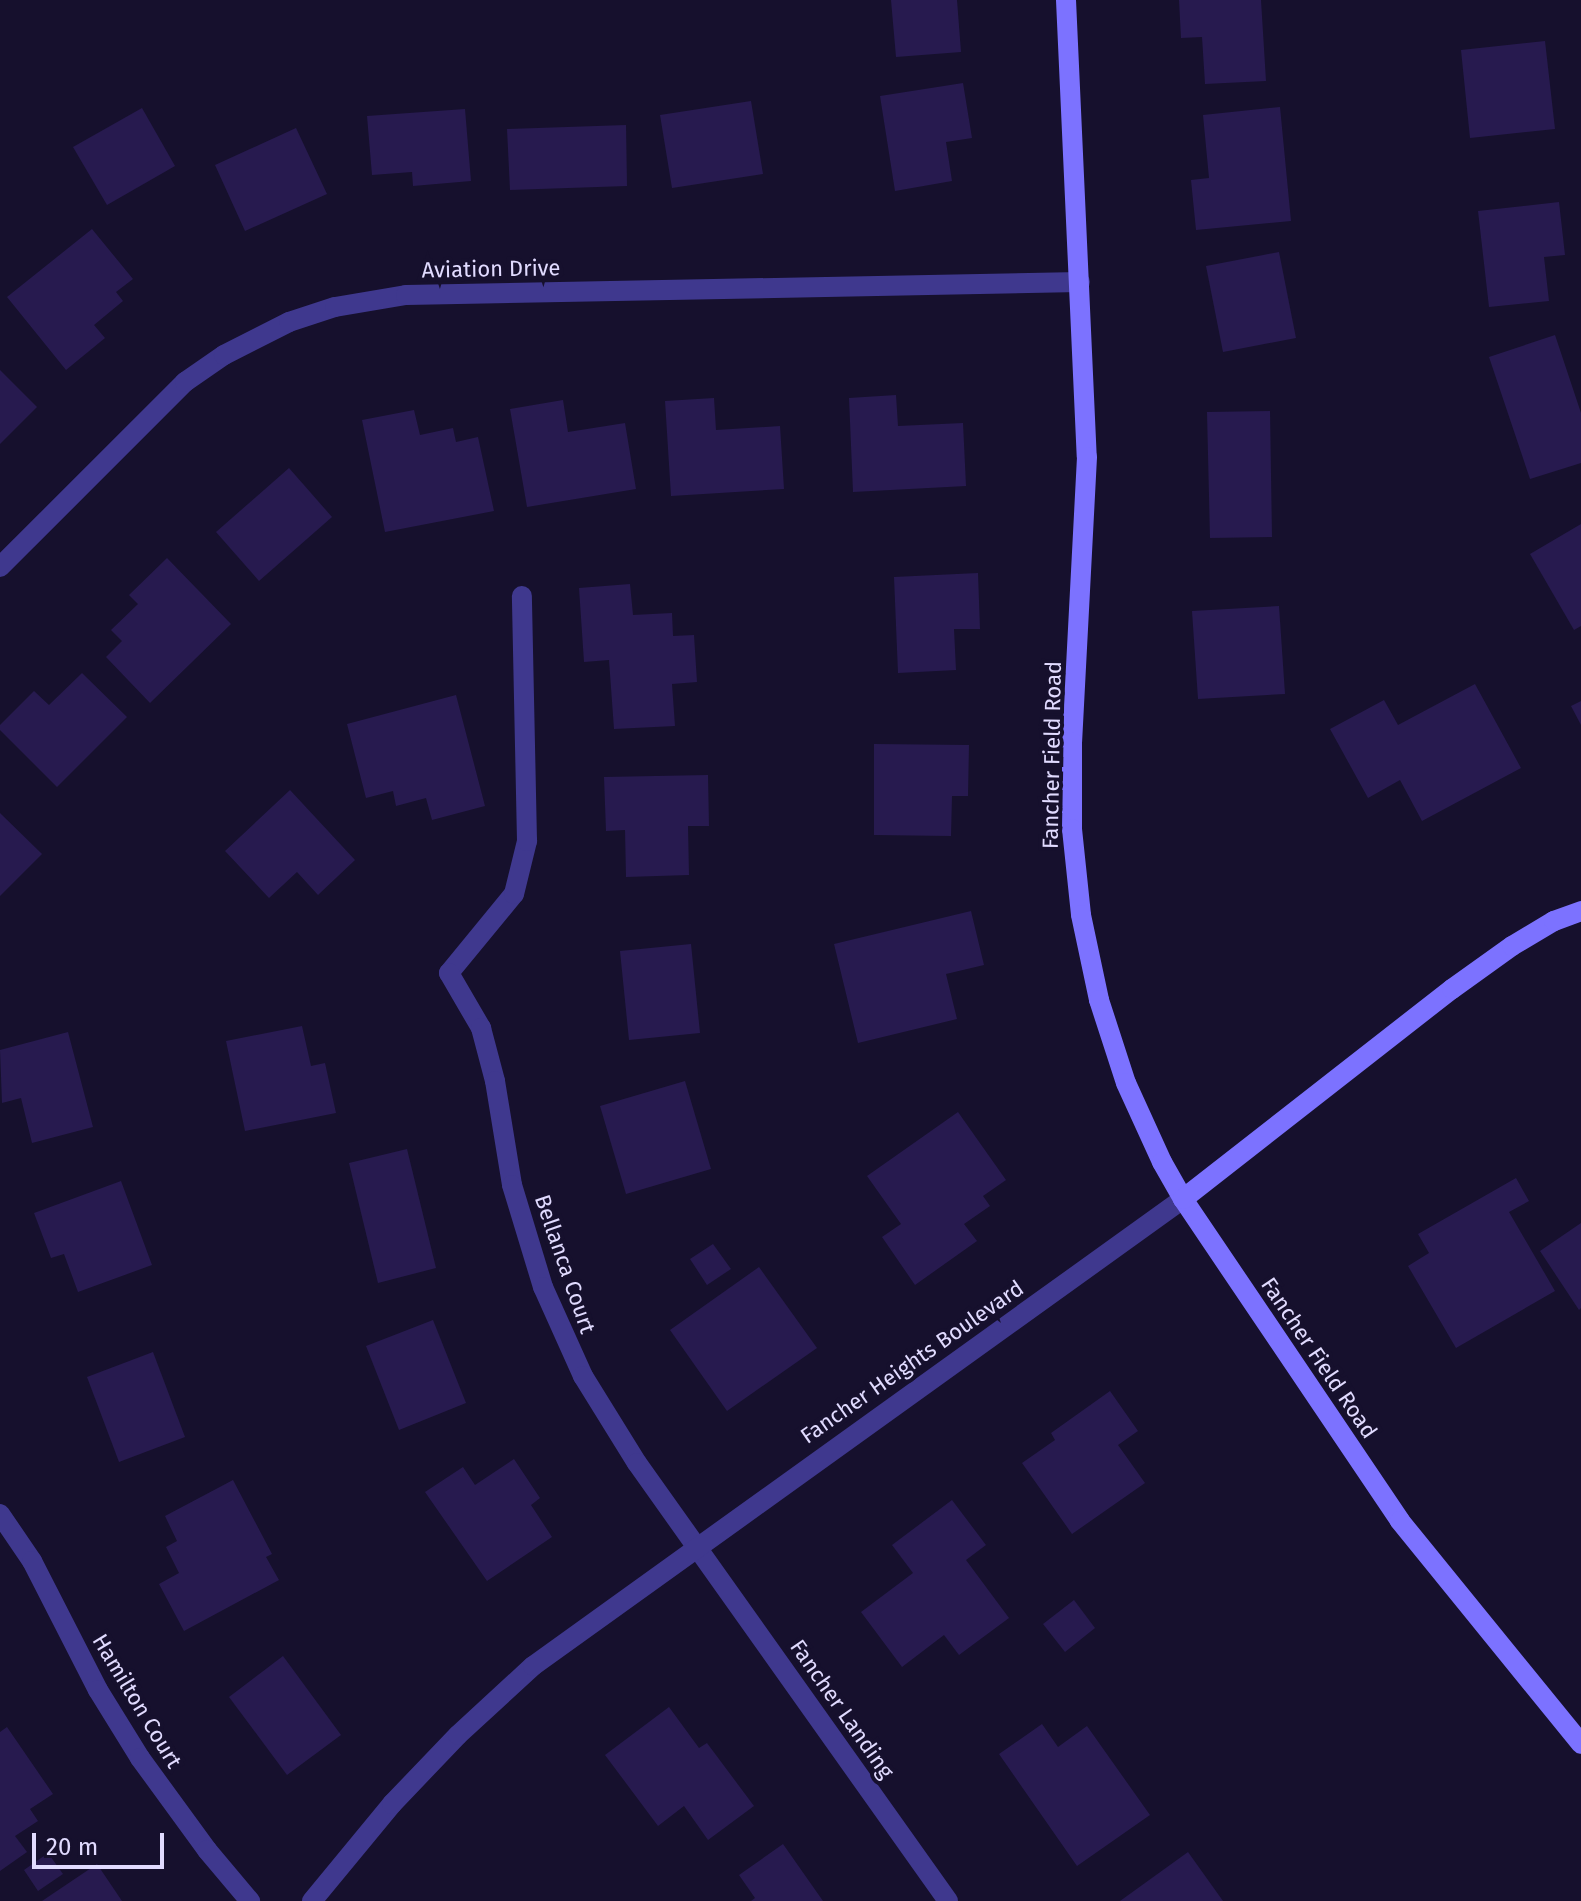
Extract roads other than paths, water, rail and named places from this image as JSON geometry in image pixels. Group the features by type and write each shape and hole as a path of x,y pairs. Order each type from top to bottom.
{"street":[{"name":"Fancher Field Road","path":"1066,0 1080,282 1086,501 1072,742 1072,829 1081,915 1099,1000 1126,1083 1162,1162 1183,1199 1400,1521 1581,1744"},
{"name":"Aviation Drive","path":"0,567 185,382 224,355 289,322 335,307 406,295 1080,282"},
{"name":"Bellanca Court","path":"522,596 527,841 514,894 449,973 481,1028 495,1081 512,1185 560,1330 583,1376 637,1463 696,1545"},
{"name":"Fancher Heights Boulevard","path":"312,1901 392,1804 458,1735 533,1666 696,1545 1183,1199 1452,989 1512,946 1554,921 1581,911"},
{"name":"Hamilton Court","path":"0,1514 32,1561 98,1690 140,1758 207,1850 250,1901"},
{"name":"Fancher Landing","path":"696,1545 948,1901"}]}
